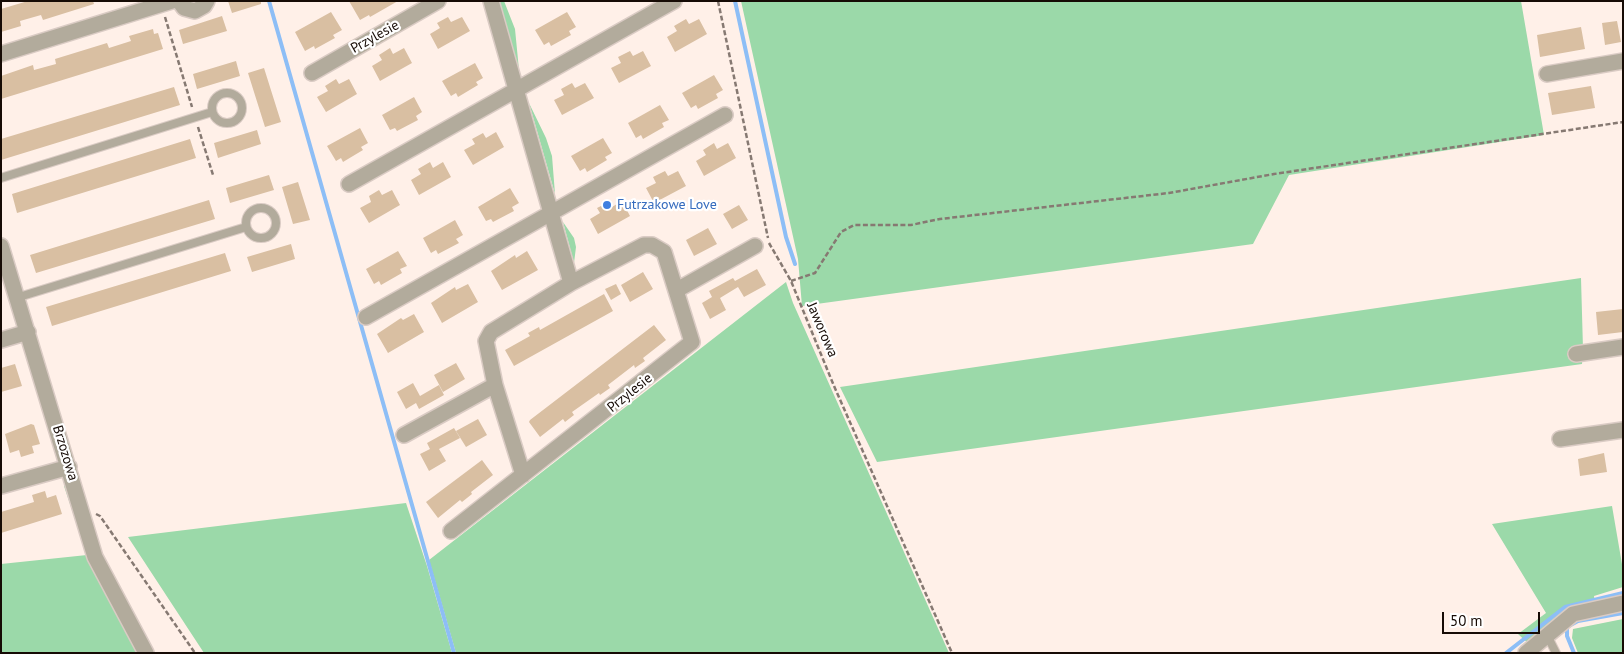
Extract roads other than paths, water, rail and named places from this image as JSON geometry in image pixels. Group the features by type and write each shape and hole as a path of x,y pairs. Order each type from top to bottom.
{"street":[{"path":"179,1 184,8 195,11 204,6 207,1"},
{"name":"Przylesie","path":"312,73 438,1"},
{"path":"491,1 571,283"},
{"path":"349,184 674,1"},
{"path":"1,54 166,3"},
{"path":"1546,74 1623,61"},
{"path":"366,317 725,115"},
{"name":"Przylesie","path":"451,531 615,405 692,342 664,252 652,244 644,245 571,283 491,332 488,336 486,341 487,356 494,385 523,475"},
{"name":"Brzozowa","path":"1,246 18,297 95,557 146,653"},
{"path":"677,290 755,246"},
{"path":"1,340 28,332"},
{"path":"1576,354 1623,347"},
{"path":"404,435 494,385"},
{"path":"1560,439 1623,430"},
{"path":"1,486 69,467"},
{"path":"1526,653 1572,614 1623,602"}],"lane":[{"path":"222,94 231,94 242,103 241,114 229,124 218,121 212,112 214,101 222,94"},
{"path":"1,178 212,112"},
{"path":"256,208 270,210 276,218 275,228 272,233 263,238 252,236 246,226 248,216 256,208"},
{"path":"18,297 246,226"},
{"path":"1546,635 1556,653"}],"waterway":[{"path":"269,1 454,653"},
{"path":"735,1 786,237 795,264"},
{"path":"1506,653 1565,607 1623,593"},
{"path":"1574,653 1567,636 1567,627 1578,621 1623,613"}],"place":[{"name":"Futrzakowe Love","path":"607,205"}]}
